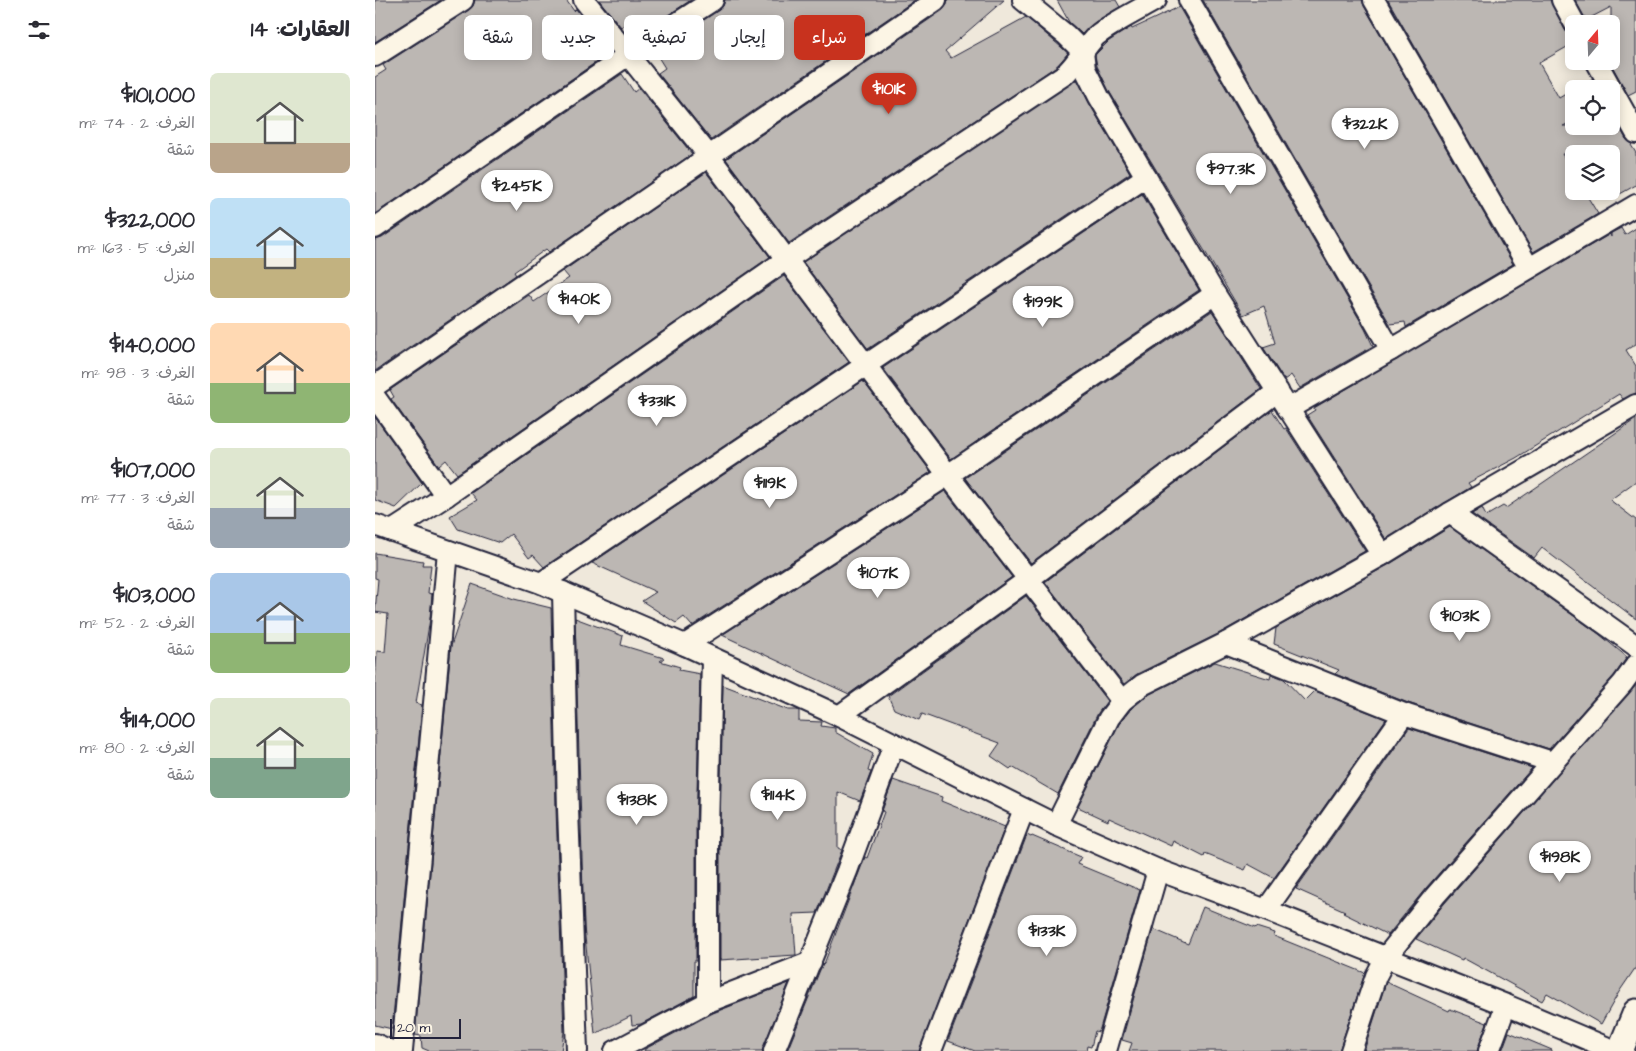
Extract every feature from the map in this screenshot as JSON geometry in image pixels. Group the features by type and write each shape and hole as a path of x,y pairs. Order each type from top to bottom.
{"street":[{"path":"375,56 463,0"},
{"path":"584,0 624,50"},
{"path":"690,15 713,0"},
{"path":"375,386 936,0"},
{"path":"1023,0 1065,34 1083,52 1085,69 1215,294 1382,555"},
{"path":"384,528 446,496 787,259 1065,75 1098,35 1129,7 1156,0"},
{"path":"1189,0 1391,350"},
{"path":"1374,0 1529,268"},
{"path":"1562,0 1570,15"},
{"path":"375,228 624,58"},
{"path":"632,60 709,156 948,475 1122,701"},
{"path":"1601,70 1636,133"},
{"path":"541,583 1146,177"},
{"path":"1288,409 1636,205"},
{"path":"685,645 948,475 1215,294"},
{"path":"839,716 1029,579 1278,391"},
{"path":"375,397 446,496"},
{"path":"1056,825 1109,718 1122,701 1142,685 1226,643 1382,555 1450,513 1636,405"},
{"path":"1450,513 1636,646"},
{"path":"384,528 541,583 685,645 839,716 1056,825 1158,870 1506,1004 1615,1051"},
{"path":"402,1051 448,551"},
{"path":"563,592 568,809 577,1051"},
{"path":"1226,643 1404,714 1551,762"},
{"path":"708,1002 708,831 712,658"},
{"path":"1351,1051 1376,976 1385,957 1551,762 1623,683 1636,665"},
{"path":"1266,910 1404,714"},
{"path":"774,1051 847,871 894,744"},
{"path":"931,1051 1024,809"},
{"path":"1107,1051 1158,870"},
{"path":"615,1051 708,1002 811,962"},
{"path":"1489,1051 1506,1004"},
{"path":"1620,1051 1636,1012"},
{"path":"375,1044 391,1051"}],"building":[{"path":"375,0 441,0 375,42"},
{"path":"475,0 566,0 574,11 576,9 581,15 542,15 542,60 599,60 375,214 375,77 386,70 383,65 473,6"},
{"path":"599,0 691,0 668,15 624,15 624,25 621,27 614,18 614,15 611,15"},
{"path":"725,0 915,0 865,34 865,15 794,15 794,60 828,60 711,140 658,73 665,68 660,60 704,60 704,20 723,6"},
{"path":"948,0 1004,0 945,51 951,58 1026,17 1068,53 1057,66 789,243 726,159 943,10"},
{"path":"1057,0 1116,0 1120,7 1095,22 1082,34 1069,22"},
{"path":"1203,0 1362,0 1513,264 1406,327 1405,322 1390,324"},
{"path":"1388,0 1550,0 1565,30 1565,48 1539,63 1559,98 1565,94 1565,125 1563,126 1565,126 1565,135 1620,135 1620,128 1636,153 1636,185 1620,194 1620,145 1565,145 1565,154 1562,154 1565,159 1565,200 1589,200 1598,214 1533,252"},
{"path":"1575,0 1636,0 1636,91 1628,95 1614,70 1620,70 1620,15 1611,15 1611,7 1596,15 1583,15"},
{"path":"1179,7 1365,329 1373,346 1300,388 1291,375 1284,380 1263,347 1275,343 1264,306 1243,315 1109,91 1097,66 1095,55 1109,41 1131,27 1132,29"},
{"path":"622,74 634,92 639,88 692,154 549,252 546,249 514,272 516,275 375,371 375,240 382,238"},
{"path":"1077,79 1130,173 868,349 803,262"},
{"path":"706,172 770,257 457,474 446,460 439,466 391,399 394,397 390,390 529,295 534,302 569,278 563,271"},
{"path":"1142,194 1199,290 951,459 883,368"},
{"path":"1621,228 1625,235 1636,228 1636,344 1626,350 1636,366 1636,393 1623,399 1619,394 1516,458 1468,483 1471,487 1386,539 1307,415 1315,410 1314,408 1610,234 1611,237 1611,233"},
{"path":"784,276 849,362 544,567 533,555 529,558 511,534 500,543 458,529 450,516 477,500 471,493"},
{"path":"1212,311 1261,389 1031,563 965,478"},
{"path":"863,381 931,472 692,626 684,617 676,623 642,601 656,592 592,563"},
{"path":"1272,410 1284,429 1286,428 1365,551 1220,633 1137,674 1124,684 1045,582"},
{"path":"375,417 422,483 396,508 375,500"},
{"path":"1636,419 1636,481 1610,500 1636,520 1636,619 1542,548 1534,558 1472,514 1482,508 1486,516 1503,506 1506,508"},
{"path":"945,491 1012,577 849,694 722,635"},
{"path":"1450,527 1599,634 1627,657 1614,676 1549,749 1408,703 1335,674 1339,670 1274,644 1276,628 1388,565"},
{"path":"375,553 423,561 422,565 431,565 428,593 432,594 430,619 416,703 422,705 392,1029 375,1025 375,686 377,651 385,652 388,614 375,612 378,579 375,578"},
{"path":"472,584 514,599 551,608 564,1032 561,1051 429,1051 422,1048 421,1036 415,1035 451,646"},
{"path":"1026,596 1107,701 1098,713 1058,794 1012,767 1010,769 991,756 1000,743 922,714 919,720 894,709 888,696"},
{"path":"575,618 623,636 621,645 664,658 660,661 680,667 679,670 700,674 694,996 641,1024 632,1025 631,1016 595,1034 584,927"},
{"path":"1215,662 1270,679 1271,674 1284,679 1305,701 1315,691 1386,719 1274,878 1248,864 1245,870 1205,854 1204,857 1173,841 1171,846 1109,818 1108,821 1078,807 1119,724 1131,709 1148,695"},
{"path":"723,685 788,710 797,710 799,711 799,721 822,722 821,726 835,728 835,732 873,754 868,771 871,772 860,801 838,792 838,848 842,850 817,913 793,914 796,955 720,960"},
{"path":"1636,685 1636,967 1601,1024 1547,993 1542,1001 1463,958 1462,960 1416,939 1444,904"},
{"path":"1409,728 1532,768 1426,888 1388,935 1343,913 1345,911 1296,889"},
{"path":"893,780 942,797 941,801 1005,827 919,1051 787,1051 824,964 865,857 867,858 884,812 882,811"},
{"path":"1027,835 1081,857 1077,864 1140,890 1099,1032 1095,1031 1091,1047 1087,1046 1086,1051 975,1051 948,1041"},
{"path":"1203,907 1255,928 1275,933 1274,936 1365,973 1339,1051 1129,1051 1132,1043 1122,1040 1153,929 1188,944"},
{"path":"1386,982 1449,1011 1450,1009 1487,1023 1477,1051 1364,1051"},
{"path":"789,983 762,1051 644,1051 713,1013"},
{"path":"1509,1032 1552,1050 1552,1051 1502,1051"}]}
